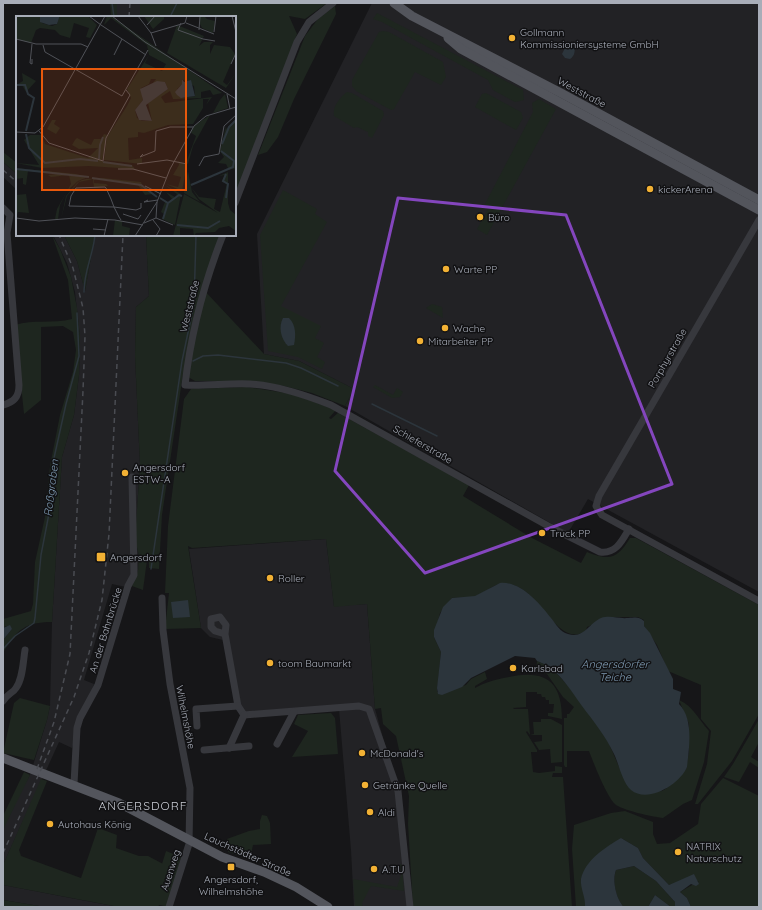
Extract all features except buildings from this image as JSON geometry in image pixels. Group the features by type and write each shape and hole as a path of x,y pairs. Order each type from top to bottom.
{"main road":[{"name":"Weststraße","path":"394,3 435,27 759,200"},
{"path":"435,27 461,49 759,210"},
{"name":"Lauchstädter Straße","path":"3,758 74,784 125,805 222,857 264,872 296,887 328,907"}],"street":[{"path":"236,200 297,42 309,22 333,3"},
{"path":"3,208 10,215 7,234 19,385 16,398 10,403 3,405"},
{"name":"Porphyrstraße","path":"629,528 602,515 596,506 599,496 759,220"},
{"name":"Weststraße","path":"185,385 195,325 203,292 222,236"},
{"name":"Schieferstraße","path":"185,385 208,386 250,384 274,387 302,394 331,405 550,527 600,552 607,553 613,550 620,544 629,528"},
{"name":"An der Bahnbrücke","path":"74,784 77,728 98,685 128,586 134,575 132,477"},
{"path":"629,528 759,601"},
{"name":"Wilhelmshöhe","path":"162,598 163,630 170,684 190,788 189,840"},
{"path":"225,634 238,706 244,715"},
{"path":"3,701 7,694 16,689 24,650"},
{"path":"197,726 196,709 238,706"},
{"path":"244,715 359,706 369,709 398,791 410,907"},
{"path":"277,744 294,712"},
{"path":"229,748 244,715"},
{"path":"204,750 249,746"},
{"name":"Auenweg","path":"169,907 189,840"}],"highlighted area":[{"path":"398,198 566,215 672,484 425,573 335,471"}],"shaded area":[{"path":"110,3 117,3 117,16 111,16"},
{"path":"117,3 140,3 140,16 117,16"},
{"path":"140,3 327,3 305,19 289,16 297,34 236,193 236,16 140,16"},
{"path":"372,3 759,3 759,592 588,499 568,533 345,406 354,389 299,361 264,354 257,234"},
{"path":"335,6 336,14 294,99 278,137 267,152 258,155 305,36 318,19"},
{"path":"377,13 523,90 524,100 515,102 493,90 488,80 382,22 373,19"},
{"path":"379,32 389,32 443,62 446,77 441,85 415,72 394,109 391,110 356,91 352,86 352,80"},
{"path":"347,92 352,93 383,111 384,115 372,138 368,136 368,132 357,127 354,128 334,116 334,109 337,102"},
{"path":"486,93 521,112 523,118 516,130 475,107 482,94"},
{"path":"539,99 556,109 487,235 477,229 488,209 484,206 533,112 532,103"},
{"path":"3,152 16,162 16,173 3,162"},
{"path":"3,162 16,173 16,189 3,177"},
{"path":"283,190 317,209 315,214 327,222 281,306 321,326 315,338 324,343 317,357 325,362 322,369 298,357 268,351 260,235"},
{"path":"52,236 60,249 71,277 77,308 80,337 79,375 74,415 62,457 52,622 42,622 22,629 13,638 3,653 3,640 12,629 6,626 3,628 3,619 31,611 33,604 35,562 45,517 50,466 60,415 73,372 76,350 73,332 63,326 41,327 41,400 24,414 15,325 29,322 72,319 68,280"},
{"path":"54,236 64,236 77,261 85,291 95,236 146,236 149,296 136,307 135,356 140,465 135,539 139,556 138,570 136,578 126,587 112,584 84,680 94,684 72,748 59,742 3,865 3,823 30,775 50,706 52,622 62,457 74,415 79,375 80,337 75,292 67,263"},
{"path":"64,236 95,236 85,291 77,261"},
{"path":"146,236 220,236 202,288 264,354 299,361 354,389 345,406 312,393 284,386 251,381 195,381 183,374 162,515 159,569 149,568 149,560 147,560 143,590 132,586 138,570 139,556 135,539 140,465 135,356 136,307 149,296"},
{"path":"432,304 442,307 443,318 426,308"},
{"path":"375,385 393,395 397,388 403,392 400,397 392,398 373,387"},
{"path":"247,387 292,394 336,410 329,418 331,419 339,412 340,414 469,485 463,496 532,538 581,563 587,552 602,557 612,556 621,550 630,538 636,538 759,605 759,714 732,761 698,804 695,804 707,764 711,731 701,719 701,685 668,671 657,645 644,626 644,620 638,617 612,617 587,627 586,631 576,634 566,632 557,626 531,596 521,588 510,584 505,583 496,585 473,597 452,598 440,613 434,637 441,652 437,692 466,685 471,679 485,672 487,679 475,686 475,688 487,682 500,679 522,675 533,675 542,677 549,681 555,687 559,696 562,719 548,716 548,713 553,713 554,704 549,704 549,700 542,697 541,694 537,694 537,692 526,692 526,707 513,708 528,709 530,735 527,731 526,732 537,750 537,752 531,752 533,772 539,773 555,771 555,766 562,767 562,773 553,773 552,777 563,777 572,907 413,907 408,824 409,796 396,736 383,724 381,708 375,709 367,604 334,607 326,539 192,548 188,546 201,628 165,629 169,593 165,593 168,526 184,399 191,389"},
{"path":"326,539 334,606 367,604 375,709 398,791 409,907 354,907 351,850 339,709 244,715 223,640 210,637 201,628 189,549"},
{"path":"537,661 548,666 555,672 588,710 602,730 623,775 631,788 637,793 662,791 686,769 689,751 689,724 679,700 688,706 709,731 704,762 692,800 683,804 663,818 638,813 624,809 615,804 600,779 589,751 567,751 567,767 565,767 564,718 567,718 567,714 569,714 574,707 563,697 547,674 536,671"},
{"path":"20,698 50,706 34,760 3,753 14,703"},
{"path":"331,713 335,718 338,754 292,757 308,731 294,724 298,715"},
{"path":"541,719 551,719 562,725 562,762 551,763 550,749 539,750 534,742 542,741 542,735 530,735 534,734 533,722 541,722"},
{"path":"759,719 759,742 751,757 759,762 759,768 750,762 739,782 724,777 733,764"},
{"path":"24,772 30,775 3,830 3,816"},
{"path":"723,778 759,796 759,907 691,907 687,898 680,892 699,881 669,885 643,858 638,848 621,838 585,907 576,907 572,849 574,825 611,813 625,811 653,822 653,834 657,844 670,843 698,824 701,804"},
{"path":"41,779 47,781 19,850 21,856 81,878 98,828 117,835 116,848 139,856 148,856 162,863 166,851 181,857 168,907 159,905 158,907 119,907 3,885 3,865"},
{"path":"262,815 267,816 270,823 271,844 253,845 250,859 228,852 227,839 249,831 260,829"},
{"path":"400,864 402,865 404,891 371,886 362,903 363,907 355,907 353,879 397,887 401,875"},
{"path":"634,866 656,881 675,902 675,906 671,907 655,895 648,907 624,907 617,895 614,879 615,874 616,870"},
{"path":"3,885 119,907 45,907 3,900"},
{"path":"3,900 45,907 3,907"}],"water":[{"path":"568,42 573,44 574,48 574,54 570,59 565,58 562,54"},
{"path":"283,318 289,318 293,324 295,334 294,345 288,346 282,336 281,322"},
{"name":"Angersdorfer Teiche","path":"500,583 508,583 529,594 541,606 560,630 568,634 573,635 582,633 601,618 605,617 640,618 644,621 644,626 650,633 673,679 673,689 681,692 679,704 684,710 689,726 687,767 678,780 663,790 646,795 638,794 631,790 623,778 611,747 595,723 558,674 548,666 537,661 535,658 515,656 471,678 462,687 442,695 438,694 437,688 441,652 434,637 434,630 443,607 452,598 475,596"},
{"path":"188,600 190,617 173,618 171,602"},
{"path":"10,625 12,629 3,640 3,628"},
{"path":"621,838 638,848 643,858 669,885 694,874 699,884 696,886 691,884 680,892 687,898 691,907 672,907 675,906 675,902 656,881 634,866 616,870 615,874 614,879 617,894 621,904 624,907 585,907 585,900 581,886 583,872 591,860"},
{"path":"655,895 671,907 648,907"}],"waterway":[{"name":"Roßgraben","path":"112,3 114,16"},
{"name":"Roßgraben","path":"170,16 177,3"},
{"name":"Roßgraben","path":"84,292 85,277 95,236"},
{"name":"Roßgraben","path":"151,569 182,361 194,304 196,236"},
{"name":"Roßgraben","path":"3,649 15,636 34,623 41,555 52,498 54,458 79,356 77,313"},
{"path":"193,361 203,356 218,355 286,363 301,368 338,386"},
{"path":"372,404 437,436"}],"railway":[{"path":"129,16 130,3"},
{"path":"3,170 16,181"},
{"path":"37,769 54,722 70,654 83,391 85,336 83,308 73,268 59,236"},
{"path":"3,853 74,697 89,653 102,600 109,534 123,236"}],"place":[{"name":"Gollmann Kommissioniersysteme GmbH","path":"512,38"},
{"name":"kickerArena","path":"650,189"},
{"name":"Büro","path":"480,217"},
{"name":"Warte PP","path":"446,269"},
{"name":"Wache","path":"445,328"},
{"name":"Mitarbeiter PP","path":"420,341"},
{"name":"Angersdorf ESTW-A","path":"125,473"},
{"name":"Truck PP","path":"542,533"},
{"name":"Angersdorf","path":"101,557"},
{"name":"Roller","path":"270,578"},
{"name":"toom Baumarkt","path":"270,663"},
{"name":"Karlsbad","path":"513,668"},
{"name":"McDonald's","path":"362,753"},
{"name":"Getränke Quelle","path":"365,785"},
{"name":"Aldi","path":"370,812"},
{"name":"Autohaus König","path":"50,824"},
{"name":"NATRIX Naturschutz","path":"678,852"},
{"name":"Angersdorf, Wilhelmshöhe","path":"231,867"},
{"name":"A.T.U","path":"374,869"}],"district":[{"name":"ANGERSDORF","path":"143,806"}]}
